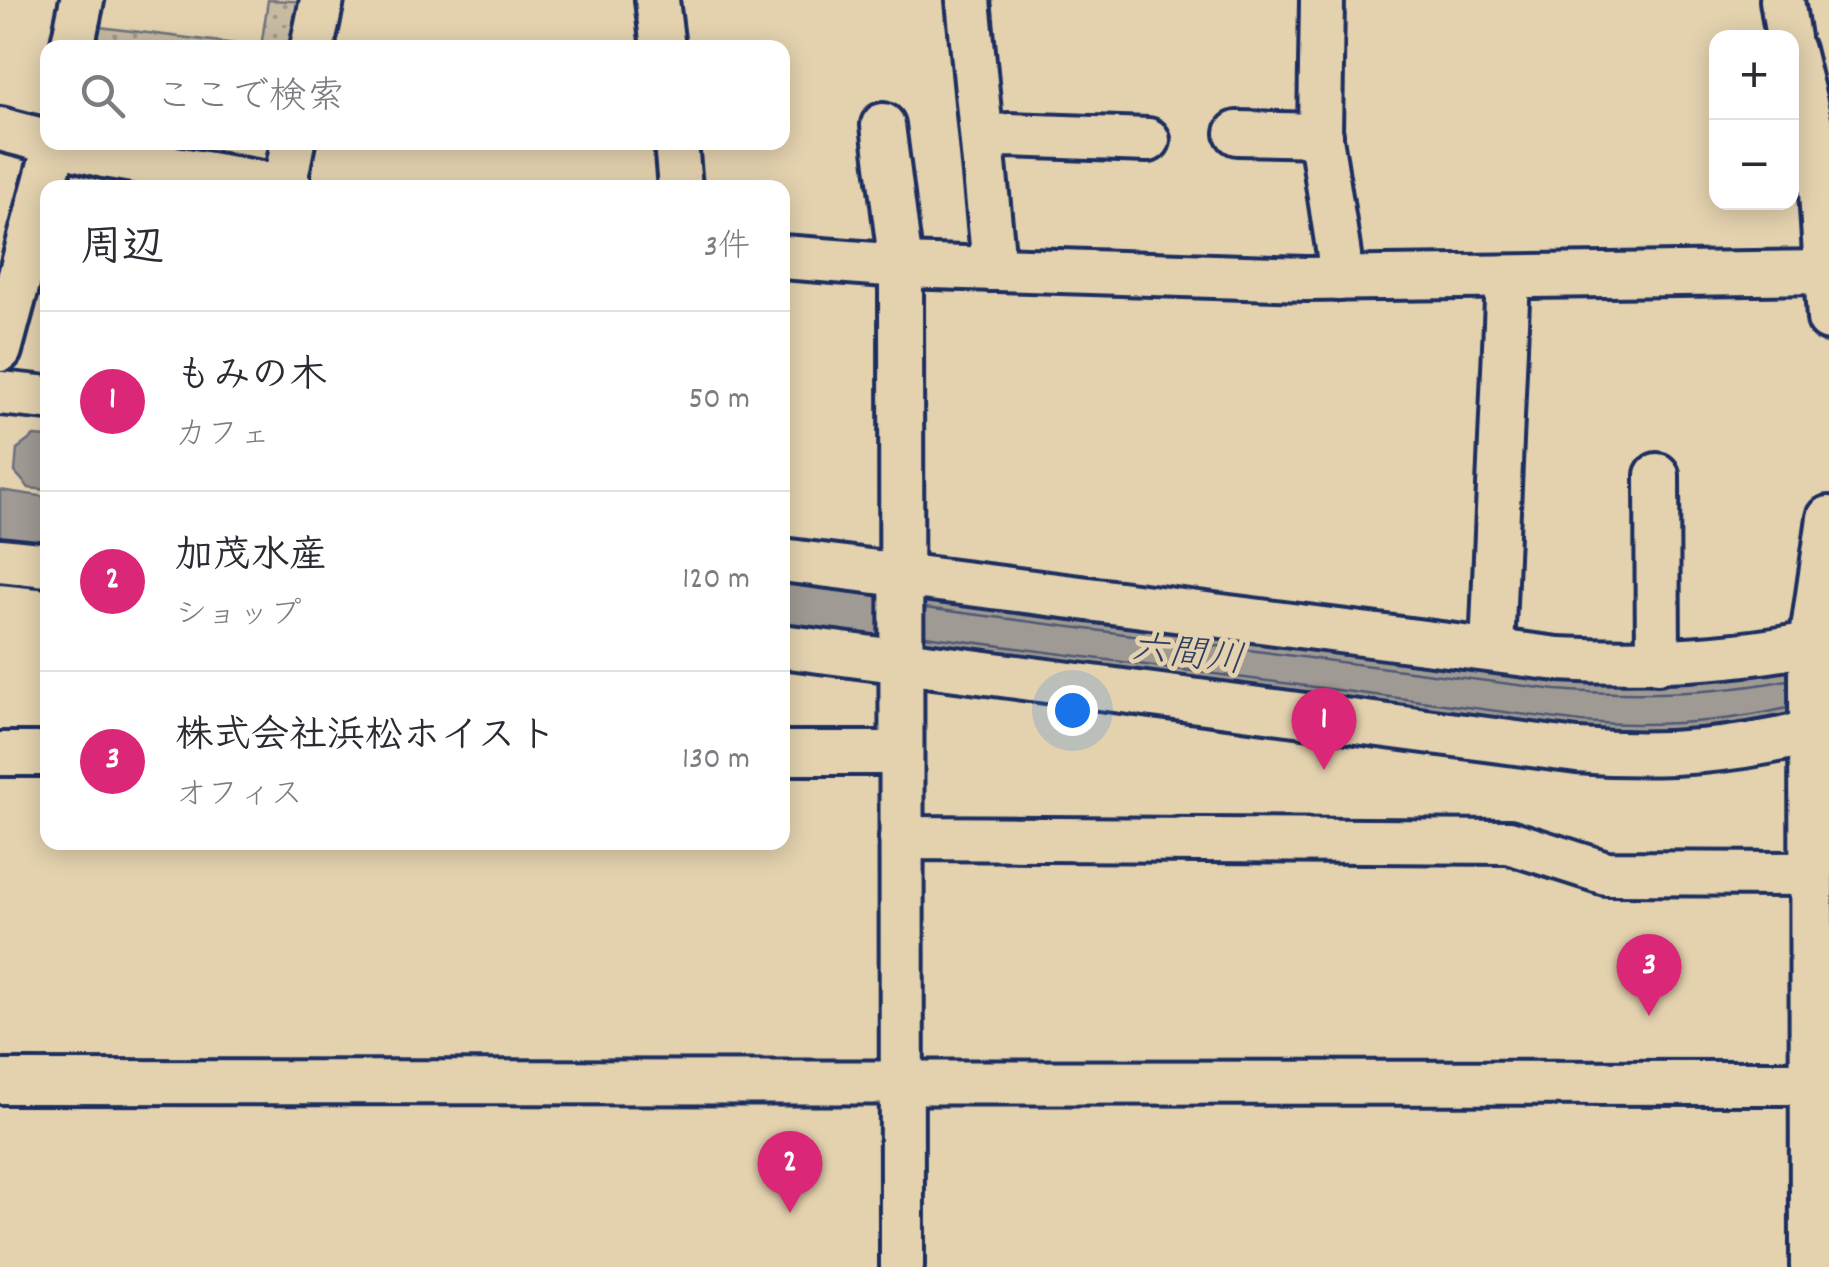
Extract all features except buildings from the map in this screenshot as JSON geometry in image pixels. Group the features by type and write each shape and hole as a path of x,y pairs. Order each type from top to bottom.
{"street":[{"path":"74,40 82,0"},
{"path":"314,40 322,0"},
{"path":"656,0 663,40"},
{"path":"968,0 992,245 991,269"},
{"path":"1322,0 1321,135 1339,255 1338,279"},
{"path":"1782,0 1787,30"},
{"path":"1799,79 1819,160 1829,319"},
{"path":"883,125 900,266 902,1267"},
{"path":"0,129 40,141"},
{"path":"1237,133 1321,135"},
{"path":"982,138 1148,140"},
{"path":"42,180 49,150"},
{"path":"84,150 246,180"},
{"path":"285,180 291,150"},
{"path":"677,150 679,180"},
{"path":"3,327 40,186"},
{"path":"790,258 900,266 1338,279 1828,272"},
{"path":"1492,650 1508,277"},
{"path":"0,393 40,397"},
{"path":"1657,474 1658,662"},
{"path":"1812,1267 1820,1083 1811,874 1817,646 1829,518"},
{"path":"0,560 40,564"},
{"path":"790,561 901,580 1558,659 1658,662 1817,646"},
{"path":"790,647 901,657 1636,756 1754,746 1817,727"},
{"path":"790,753 901,753"},
{"path":"0,754 40,754"},
{"path":"901,838 1509,842 1606,872 1811,874"},
{"path":"0,1082 1820,1083"}],"shaded area":[{"path":"268,0 312,2 304,40 262,40"},
{"path":"91,26 204,40 88,40"}],"water":[{"path":"34,436 40,436 40,489 29,488 15,472 17,449"},
{"path":"0,490 40,496 40,544 0,540"},
{"name":"六間川","path":"790,583 1556,680 1693,680 1829,662 1806,714 1694,735 1580,732 790,628"}],"place":[{"name":"もみの木","path":"1324,770"},
{"name":"株式会社浜松ホイスト","path":"1649,1016"},
{"name":"加茂水産","path":"790,1213"}]}
